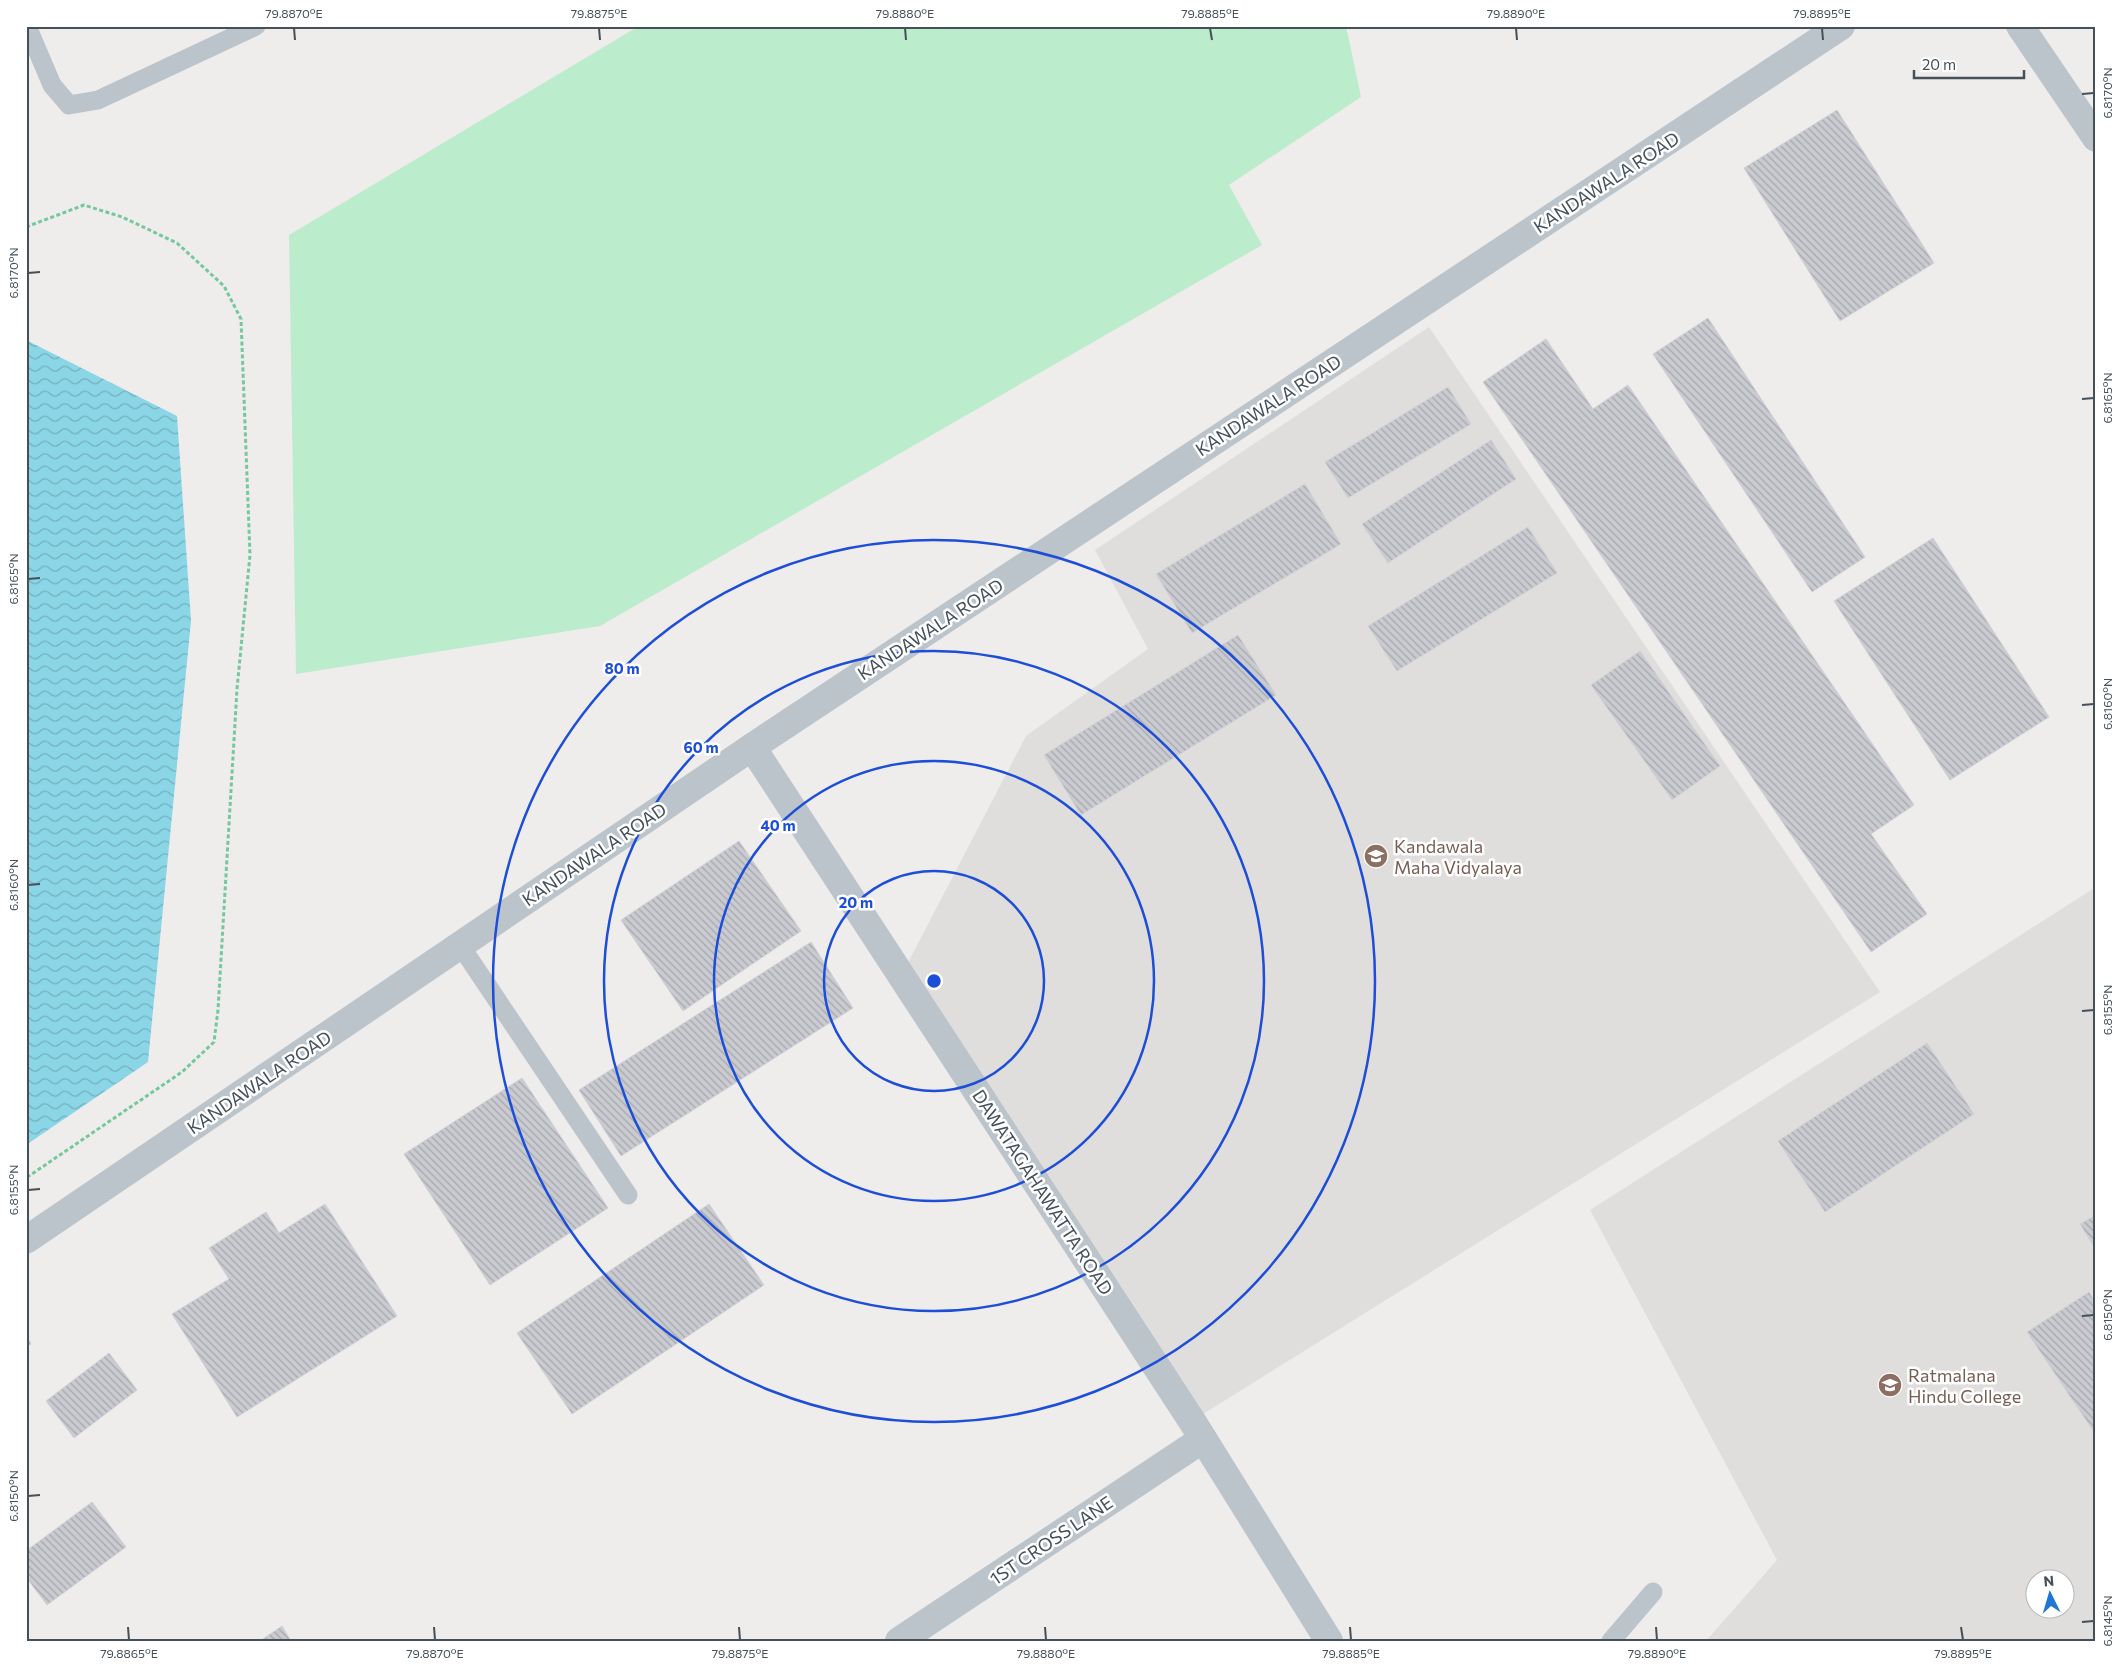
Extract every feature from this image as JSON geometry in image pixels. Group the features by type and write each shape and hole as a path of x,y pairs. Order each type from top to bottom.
{"street":[{"name":"KANDAWALA ROAD","path":"26,1240 752,747 1841,26"},
{"path":"2020,26 2096,138"},
{"name":"DAWATAGAHAWATTA ROAD","path":"752,747 1203,1439 1329,1641"},
{"name":"1ST CROSS LANE","path":"913,1637 1203,1439"}],"lane":[{"path":"27,26 52,86 69,105 98,100 256,26"},
{"path":"460,945 628,1195"},
{"path":"1611,1641 1653,1592"}],"path":[{"path":"26,227 84,205 122,218 177,243 224,286 241,319 250,555 238,689 214,1042 182,1072 26,1178"}],"shaded area":[{"name":"Kandawala Maha Vidyalaya","path":"1429,327 1880,992 1192,1421 901,976 1026,736 1148,649 1095,550"},
{"name":"Ratmalana Hindu College","path":"2096,887 2096,1641 1706,1641 1777,1560 1590,1210"}],"green space":[{"path":"639,26 1346,26 1361,97 1229,185 1262,245 600,626 296,674 289,235"}],"water":[{"path":"26,340 177,416 191,621 148,1062 26,1145"}],"building":[{"path":"1837,110 1934,263 1840,321 1744,168"},
{"path":"1708,318 1865,557 1812,592 1653,354"},
{"path":"1546,339 1593,409 1628,385 1914,805 1871,834 1927,914 1871,952 1483,382"},
{"path":"1448,387 1471,424 1348,498 1325,462"},
{"path":"1491,440 1516,479 1388,563 1362,524"},
{"path":"1305,484 1341,544 1192,633 1156,574"},
{"path":"1528,527 1557,573 1397,671 1368,626"},
{"path":"1933,538 2049,717 1950,780 1834,601"},
{"path":"1238,635 1276,695 1081,815 1044,755"},
{"path":"1640,651 1720,766 1672,800 1591,685"},
{"path":"739,841 801,931 683,1011 621,920"},
{"path":"811,942 853,1008 621,1156 579,1090"},
{"path":"1927,1043 1974,1114 1825,1212 1778,1141"},
{"path":"522,1078 608,1208 490,1285 404,1154"},
{"path":"325,1204 397,1316 237,1417 172,1314 229,1279 209,1248 266,1212 279,1233"},
{"path":"709,1204 764,1285 572,1414 517,1333"},
{"path":"2096,1215 2096,1250 2080,1224"},
{"path":"2089,1292 2096,1303 2096,1435 2027,1332"},
{"path":"26,1335 31,1344 26,1347"},
{"path":"109,1353 137,1390 74,1438 46,1401"},
{"path":"92,1502 126,1547 47,1605 26,1577 26,1551"},
{"path":"282,1626 291,1641 260,1641"}],"place":[{"name":"Kandawala Maha Vidyalaya","path":"1376,856"},
{"name":"Ratmalana Hindu College","path":"1890,1385"}]}
